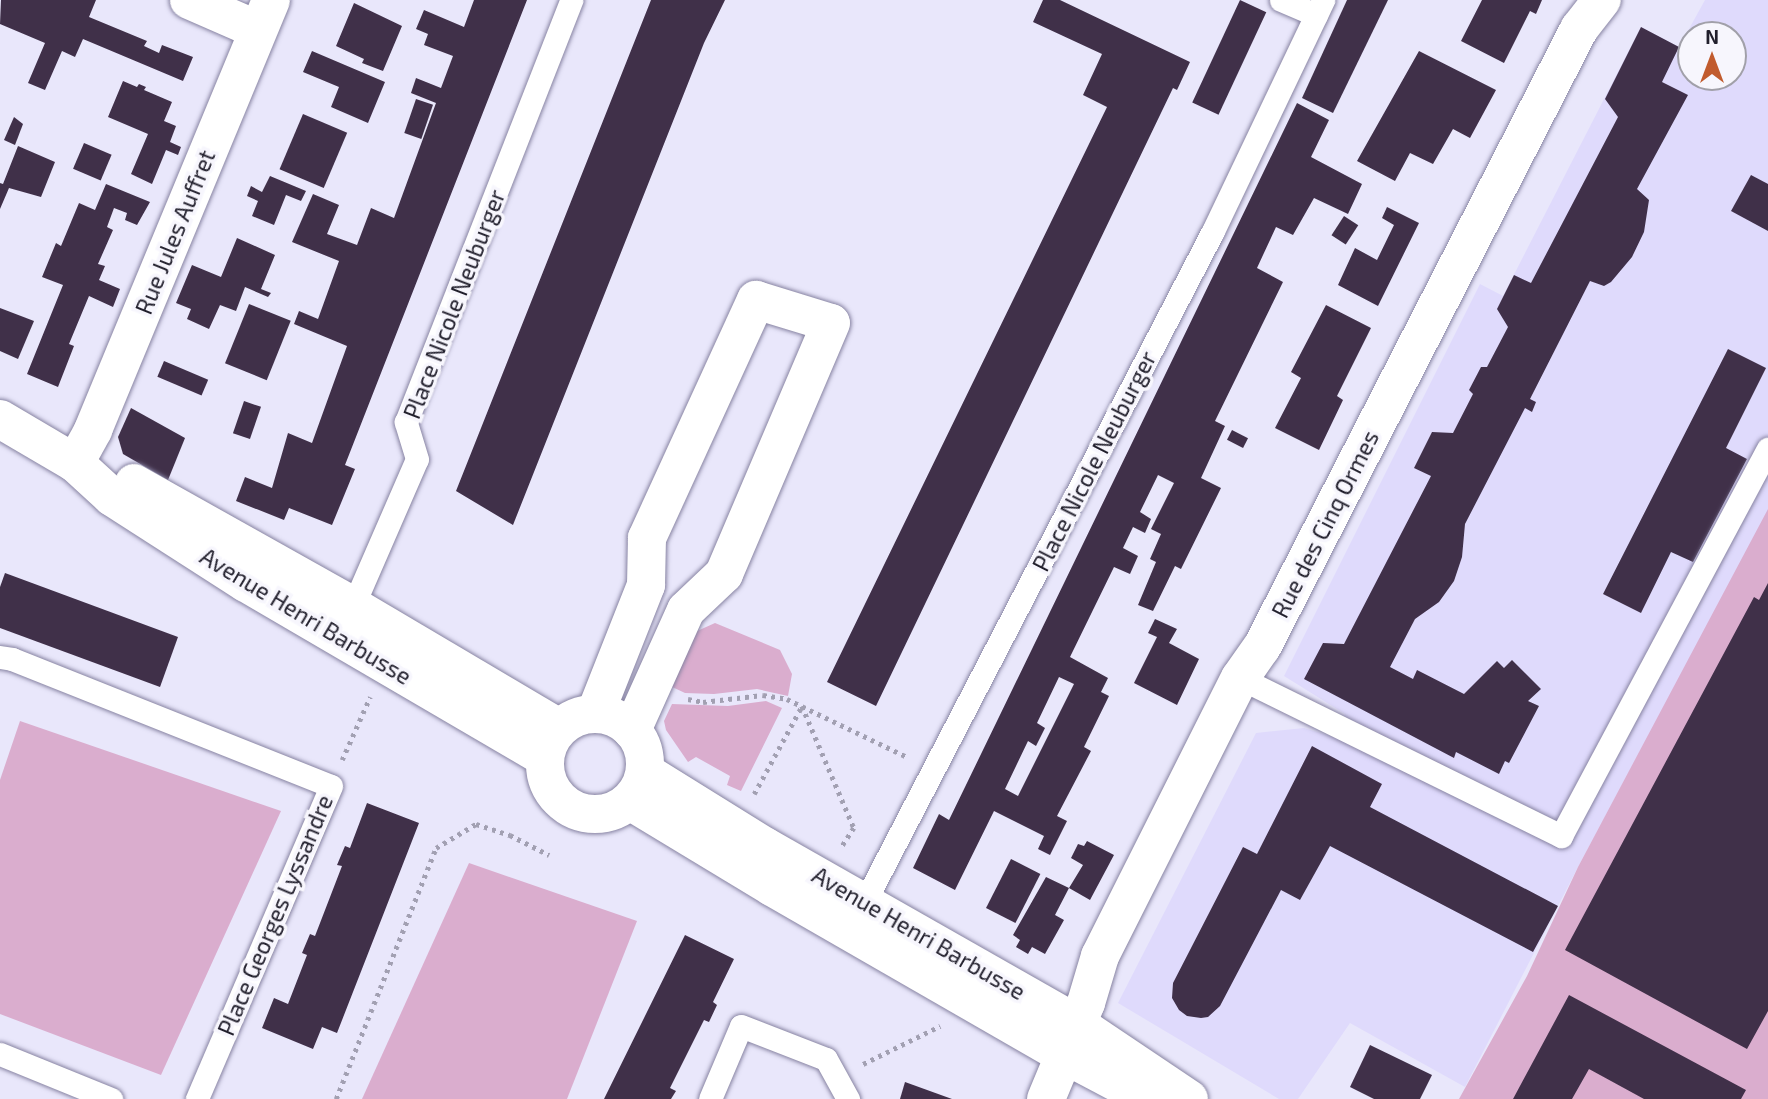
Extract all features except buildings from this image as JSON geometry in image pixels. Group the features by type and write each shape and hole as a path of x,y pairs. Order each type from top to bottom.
{"street":[{"path":"189,0 264,15"},
{"name":"Rue des Cinq Ormes","path":"1046,1099 1100,956 1240,678 1262,647 1579,29 1602,0"},
{"name":"Rue Jules Auffret","path":"75,463 93,430 264,15"},
{"path":"594,714 646,585 647,538 756,300 831,323 724,574 686,610 632,730"},
{"name":"Avenue Henri Barbusse","path":"0,419 75,463 112,497 246,583 385,664 552,743"},
{"name":"Avenue Henri Barbusse","path":"75,463 124,477 353,606 552,743"},
{"path":"594,714 615,718 632,730 644,750 638,787 608,814 583,814 561,802 547,782 552,743 575,718 594,714"},
{"name":"Avenue Henri Barbusse","path":"638,787 772,887 1189,1099"},
{"name":"Avenue Henri Barbusse","path":"638,787 735,828 864,903 1070,1038 1148,1099"}],"lane":[{"name":"Place Nicole Neuburger","path":"353,606 417,459 406,422 570,0"},
{"name":"Place Nicole Neuburger","path":"864,903 1213,231 1320,7 1281,0"},
{"path":"1240,678 1561,836 1768,449"},
{"name":"Place Georges Lyssandre","path":"0,657 12,659 331,786 197,1099"},
{"path":"710,1099 741,1026 826,1059 848,1099"},
{"path":"0,1054 111,1099"}],"path":[{"path":"331,786 385,664"},
{"path":"650,691 703,702 763,695 802,706 934,768"},
{"path":"735,828 802,706"},
{"path":"802,706 854,828 822,878"},
{"path":"336,1099 436,848 476,824 510,835 549,855"},
{"path":"838,1077 942,1025"}],"shaded area":[{"path":"1705,0 1768,0 1768,512 1578,867 1465,1087 1350,1023 1298,1099 1279,1099 1118,1003 1256,733 1304,728 1334,737 1345,714 1284,676 1480,284 1503,296 1641,27 1677,46 1677,91 1747,91 1747,21 1693,21"},
{"path":"1768,509 1768,1099 1459,1099 1527,976 1578,867"},
{"path":"715,623 780,650 792,674 788,696 757,689 714,694 685,693 668,685 695,632"},
{"path":"766,701 782,708 741,791 727,785 730,776 696,757 688,762 666,730 664,721 672,704 728,706"},
{"path":"20,721 281,811 161,1075 0,1014 0,780"},
{"path":"469,863 637,921 567,1099 362,1099"}]}
